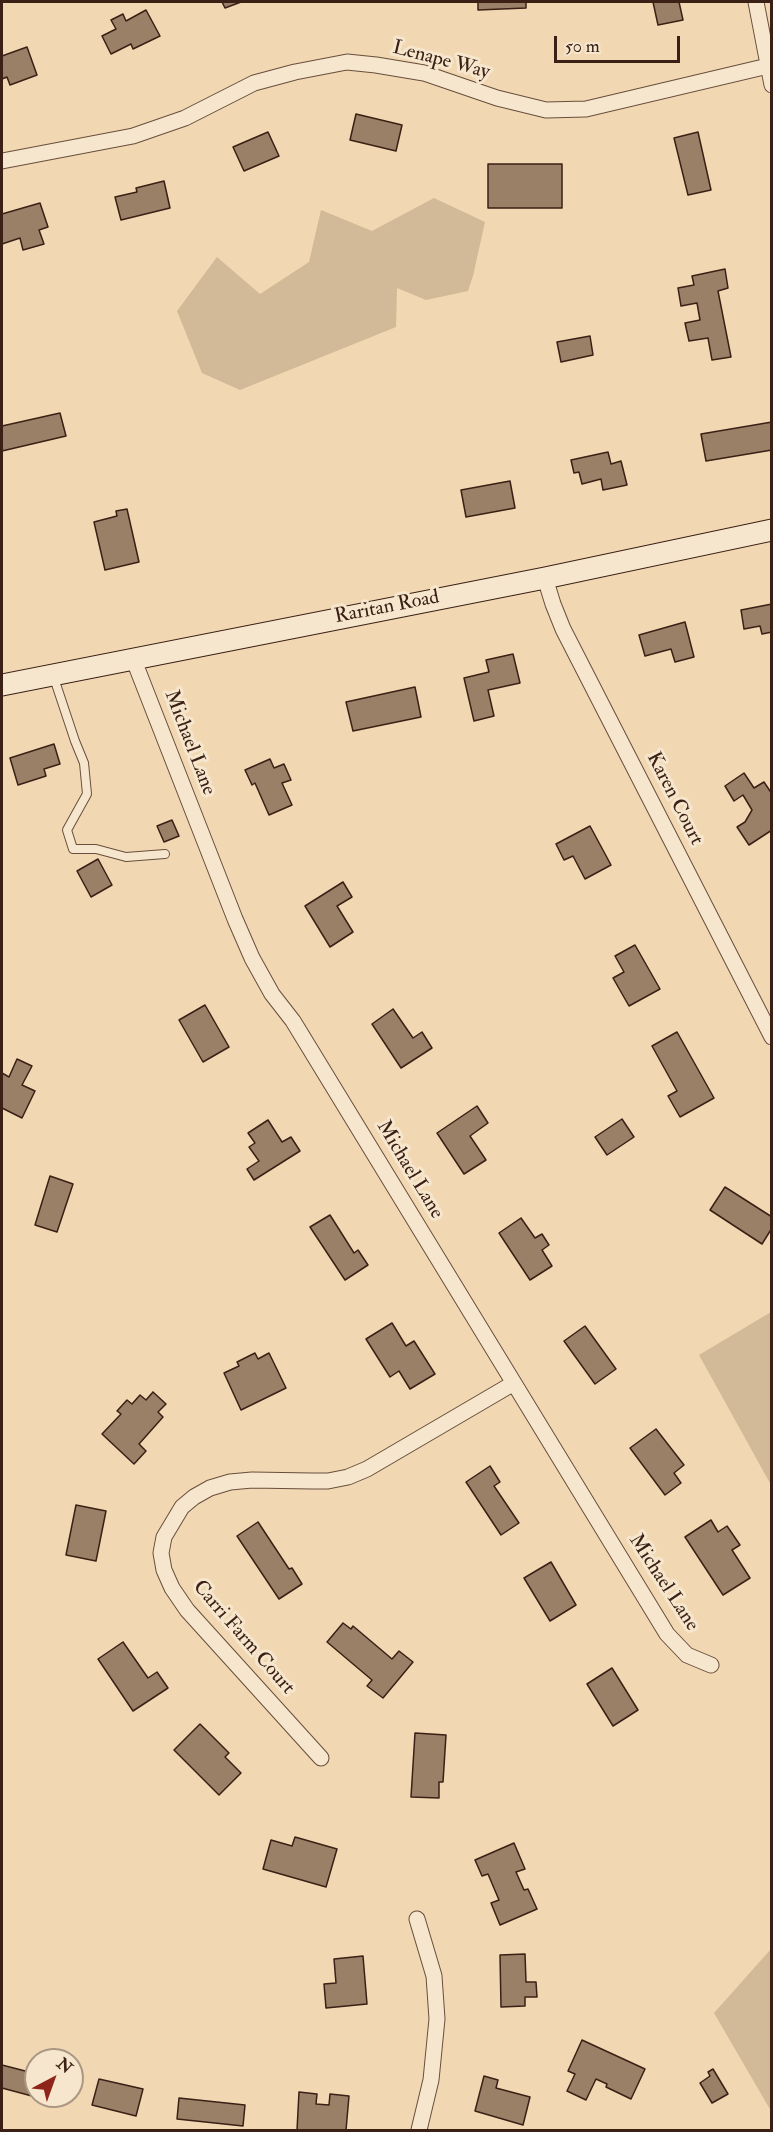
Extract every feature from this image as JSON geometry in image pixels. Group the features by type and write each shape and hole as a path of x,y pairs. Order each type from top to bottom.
{"street":[{"path":"756,2 770,66 771,85"},
{"name":"Lenape Way","path":"2,161 133,136 185,118 254,83 348,62 424,73 497,98 546,110 586,109 770,66"},
{"name":"Raritan Road","path":"2,685 545,578 771,530"},
{"name":"Karen Court","path":"545,578 563,629 771,1037"},
{"name":"Michael Lane","path":"133,658 252,958 272,994 293,1021 667,1634 687,1655 711,1665"},
{"name":"Carri Farm Court","path":"321,1758 187,1610 172,1588 164,1570 161,1553 164,1537 182,1507 210,1488 230,1482 252,1480 328,1481 348,1477 367,1469 514,1383"},
{"path":"417,1919 434,1976 437,2019 431,2080 419,2130"}],"lane":[{"path":"53,674 84,763 87,794 67,830 73,849 96,849 126,857 165,854"}],"shaded area":[{"path":"434,198 485,222 468,291 426,300 397,288 396,327 240,390 202,373 177,311 217,257 260,294 309,262 321,210 372,231"},
{"path":"771,1312 771,1485 699,1355"},
{"path":"771,1949 771,2111 714,2013"}],"building":[{"path":"222,2 241,2 225,8"},
{"path":"478,2 526,2 526,8 478,10"},
{"path":"653,2 679,2 683,20 658,25"},
{"path":"146,10 160,36 133,49 131,44 111,54 102,36 116,29 111,20 123,14 126,21"},
{"path":"27,47 37,75 10,85 7,77 2,79 2,56"},
{"path":"356,114 402,125 396,151 350,140"},
{"path":"268,132 279,156 244,171 233,147"},
{"path":"698,132 711,190 688,195 674,138"},
{"path":"488,164 562,164 562,208 488,208"},
{"path":"164,181 170,208 121,220 115,197 137,192 136,188"},
{"path":"40,203 48,227 39,230 44,244 23,250 20,238 2,244 2,214"},
{"path":"725,269 728,288 718,291 731,357 712,360 708,338 689,341 685,323 700,320 697,303 681,306 678,288 694,285 692,276"},
{"path":"590,336 593,355 561,362 557,342"},
{"path":"60,413 66,436 2,451 2,426"},
{"path":"772,422 772,450 706,461 701,434"},
{"path":"608,452 611,464 621,461 627,485 603,490 601,479 582,484 579,472 574,473 571,460"},
{"path":"510,481 515,508 466,517 461,490"},
{"path":"127,509 139,562 105,570 94,522 117,516 116,511"},
{"path":"772,604 772,632 762,634 760,626 744,629 741,610"},
{"path":"685,622 694,657 675,662 671,649 645,656 639,635"},
{"path":"513,654 520,683 488,690 494,716 474,721 464,678 489,672 486,660"},
{"path":"415,687 421,717 353,731 346,702"},
{"path":"54,744 60,764 44,769 46,776 18,785 10,758"},
{"path":"270,759 274,768 284,764 291,780 282,783 292,805 269,815 255,783 252,785 245,770"},
{"path":"744,773 754,788 764,782 772,794 772,830 749,845 737,827 745,822 752,810 743,795 734,801 725,786"},
{"path":"172,820 179,836 164,842 157,826"},
{"path":"590,826 611,865 585,879 573,856 564,860 556,844"},
{"path":"98,859 112,885 91,897 77,871"},
{"path":"343,882 352,897 337,906 353,932 330,947 305,906"},
{"path":"635,945 660,989 629,1006 613,978 624,972 615,956"},
{"path":"205,1005 229,1047 203,1062 179,1020"},
{"path":"393,1009 413,1038 422,1032 432,1048 401,1068 372,1024"},
{"path":"677,1032 714,1098 680,1117 668,1096 677,1091 652,1046"},
{"path":"17,1059 32,1066 22,1085 35,1091 22,1118 2,1108 2,1073 9,1077"},
{"path":"477,1106 488,1123 470,1136 486,1160 464,1174 437,1133"},
{"path":"622,1119 634,1137 607,1155 595,1137"},
{"path":"268,1120 282,1142 291,1137 300,1151 254,1180 247,1169 259,1161 249,1147 255,1143 248,1133"},
{"path":"50,1176 73,1184 57,1232 35,1225"},
{"path":"725,1187 772,1217 772,1228 762,1244 710,1210"},
{"path":"330,1215 354,1253 358,1250 368,1265 345,1280 310,1227"},
{"path":"521,1218 535,1238 542,1234 549,1245 542,1250 552,1266 530,1280 499,1233"},
{"path":"392,1323 406,1346 414,1341 435,1374 410,1389 399,1371 390,1377 366,1339"},
{"path":"585,1326 616,1369 595,1384 564,1341"},
{"path":"255,1353 258,1359 269,1353 286,1388 241,1410 224,1373 239,1366 237,1362"},
{"path":"153,1392 166,1404 158,1412 163,1417 139,1444 146,1451 134,1464 102,1434 121,1414 117,1411 127,1400 132,1404 140,1395 146,1400"},
{"path":"656,1429 684,1465 674,1473 681,1483 665,1495 630,1448"},
{"path":"490,1466 500,1482 494,1486 519,1523 501,1535 466,1482"},
{"path":"76,1505 106,1511 96,1561 66,1555"},
{"path":"711,1520 718,1532 727,1526 740,1545 732,1550 750,1578 723,1595 685,1537"},
{"path":"258,1522 289,1569 292,1568 302,1584 279,1599 237,1536"},
{"path":"551,1562 576,1605 550,1621 524,1578"},
{"path":"343,1623 351,1629 353,1626 392,1659 399,1651 413,1662 383,1698 367,1686 372,1680 327,1642"},
{"path":"123,1642 148,1678 157,1672 168,1688 133,1711 98,1659"},
{"path":"612,1668 638,1710 613,1726 587,1684"},
{"path":"200,1724 229,1753 225,1757 241,1773 219,1795 174,1750"},
{"path":"415,1733 446,1735 443,1782 439,1782 439,1798 411,1797"},
{"path":"295,1837 337,1849 326,1887 263,1869 271,1840 292,1846"},
{"path":"514,1843 525,1869 516,1872 524,1890 528,1889 537,1909 500,1925 491,1903 499,1900 488,1874 482,1876 475,1860"},
{"path":"525,1954 526,1982 536,1982 537,1997 525,1997 525,2006 501,2007 500,1955"},
{"path":"363,1956 367,2004 326,2008 324,1984 336,1983 334,1959"},
{"path":"582,2040 645,2069 631,2099 606,2087 607,2084 596,2079 586,2100 567,2091 575,2074 568,2071"},
{"path":"2,2065 24,2071 24,2094 2,2088"},
{"path":"713,2069 728,2094 712,2103 700,2083 710,2076 708,2072"},
{"path":"484,2076 498,2080 496,2088 530,2097 523,2125 475,2111"},
{"path":"99,2079 143,2089 136,2116 92,2105"},
{"path":"299,2092 317,2094 316,2104 329,2105 330,2094 349,2096 346,2130 297,2130"},
{"path":"179,2098 245,2105 243,2126 177,2119"}]}
